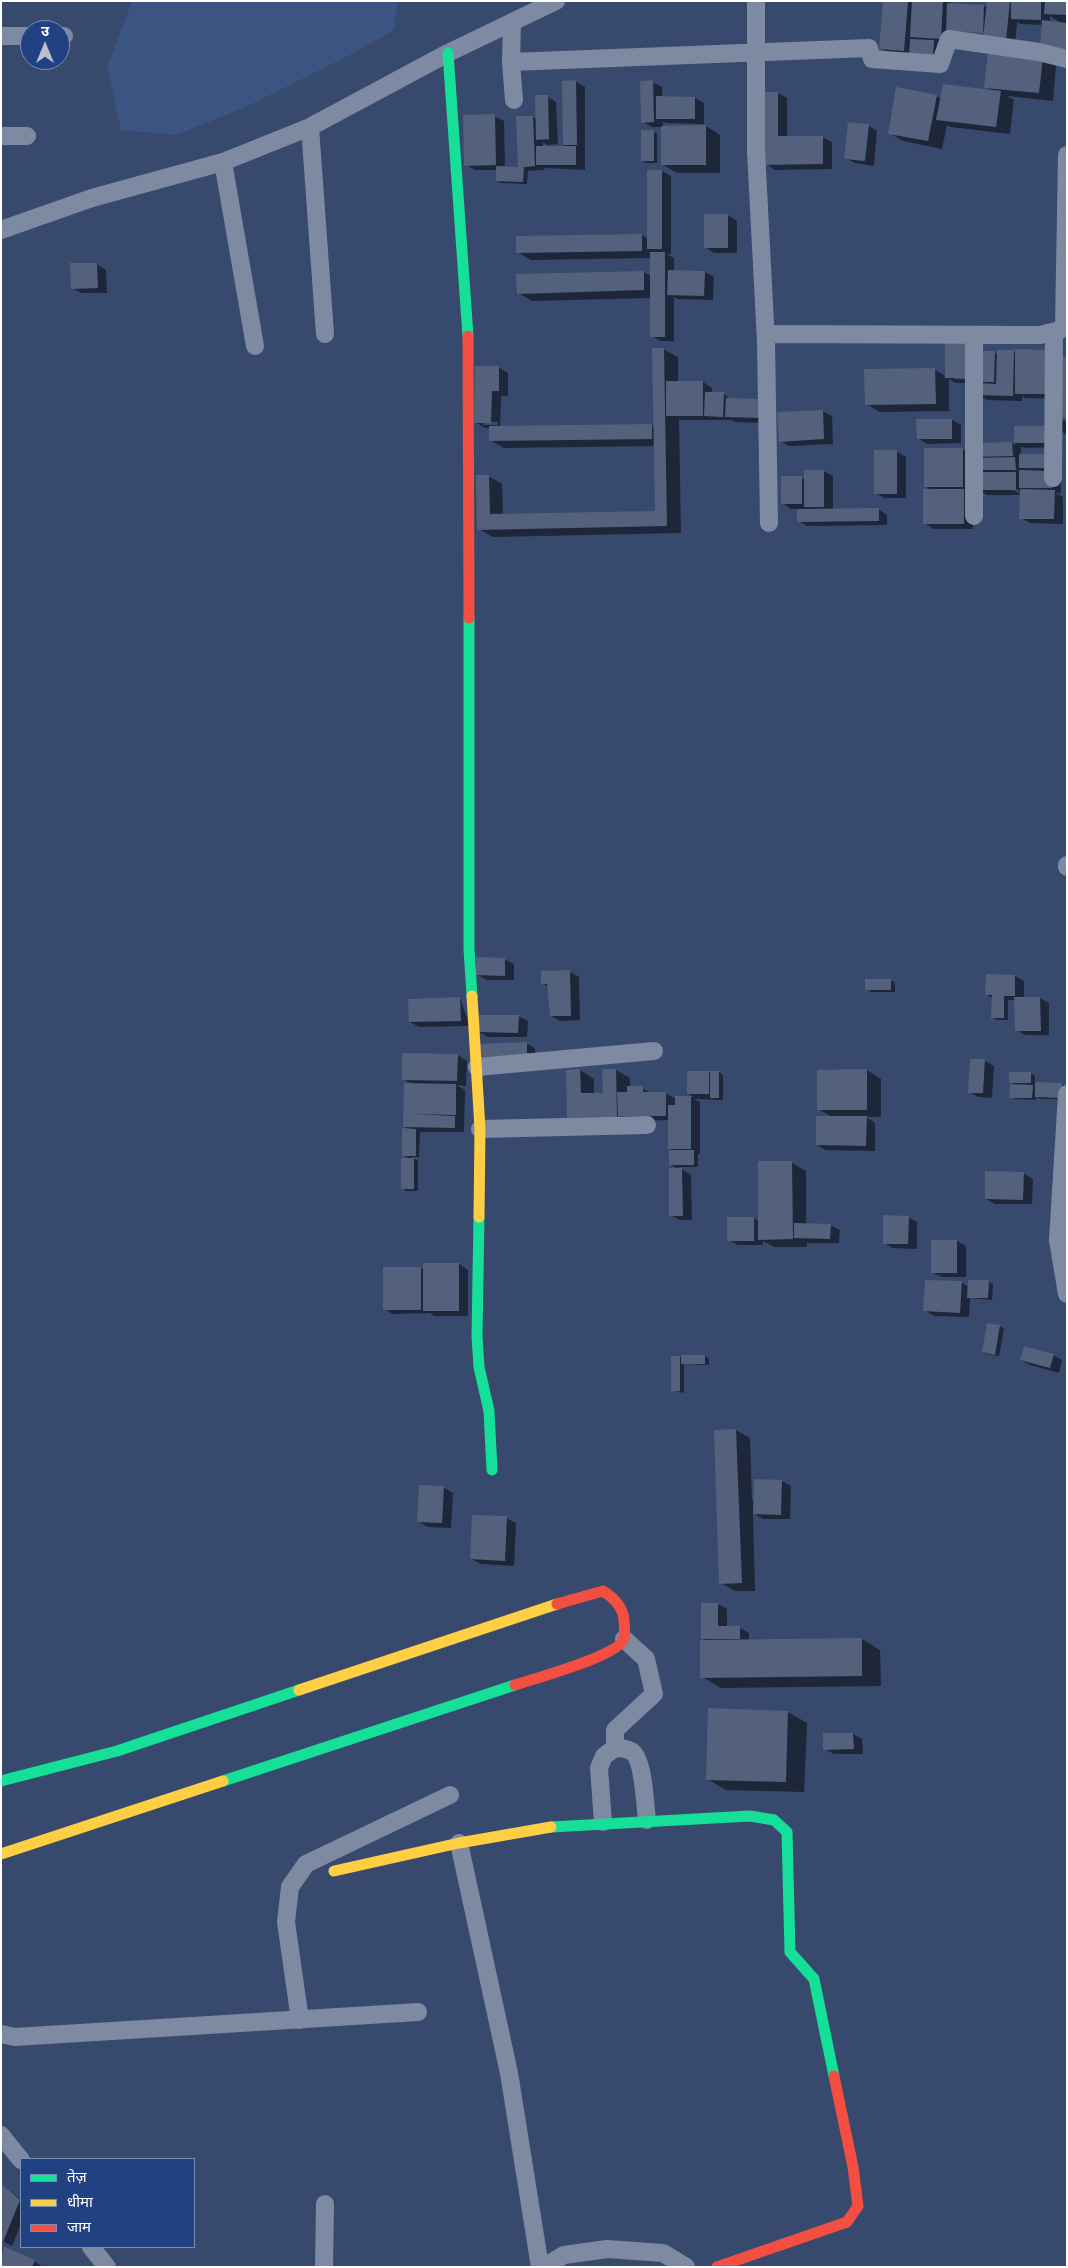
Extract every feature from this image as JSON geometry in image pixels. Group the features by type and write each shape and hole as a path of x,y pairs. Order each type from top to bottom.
{"street":[{"path":"1,230 92,198 223,162 310,127 448,53 556,1"},
{"path":"756,1 756,151 766,334 769,523"},
{"path":"512,22 511,62 514,100"},
{"path":"1,36 20,36"},
{"path":"511,62 869,48 872,59 940,64 949,39 1039,52 1067,59"},
{"path":"448,53 468,344 469,949 480,1129 477,1336 479,1367 489,1411 492,1470"},
{"path":"310,127 325,334"},
{"path":"1,136 27,136"},
{"path":"766,334 1040,336 1060,330 1064,326 1067,154"},
{"path":"223,162 255,346"},
{"path":"1053,478 1054,332"},
{"path":"974,336 974,516"},
{"path":"477,1067 654,1051"},
{"path":"1067,1094 1058,1240 1067,1294"},
{"path":"480,1129 647,1125"},
{"path":"1,1781 117,1751 591,1593 603,1591 614,1597 624,1618 624,1639 615,1650 596,1658 1,1854"},
{"path":"615,1748 615,1730 654,1694 646,1659 624,1639"},
{"path":"604,1822 599,1768 604,1756 615,1748 630,1751 637,1757 642,1777 647,1820"},
{"path":"300,2020 286,1922 290,1887 306,1864 450,1795"},
{"path":"334,1871 459,1842 564,1825 750,1816 774,1820 787,1832 790,1952 814,1979 853,2167 858,2206 847,2222 717,2267"},
{"path":"459,1842 509,2073 540,2267"},
{"path":"1,2034 15,2037 418,2012"},
{"path":"1,2135 20,2159"},
{"path":"324,2267 325,2204"},
{"path":"92,2248 107,2267"},
{"path":"544,2267 564,2255 607,2249 663,2253 686,2267"}],"water":[{"path":"132,1 398,1 394,30 356,52 244,108 176,135 121,130 107,68"}],"building":[{"path":"883,1 908,1 904,51 879,49"},
{"path":"912,1 943,1 941,39 910,37"},
{"path":"987,1 1010,1 1006,40 983,38"},
{"path":"1011,1 1041,1 1041,20 1011,19"},
{"path":"1045,1 1067,1 1067,15 1044,14"},
{"path":"947,3 984,5 983,33 946,31"},
{"path":"1042,20 1067,23 1067,50 1040,47"},
{"path":"910,39 934,40 933,56 909,55"},
{"path":"988,51 1043,57 1039,93 984,88"},
{"path":"576,80 577,145 563,145 562,81"},
{"path":"653,80 654,122 641,123 640,81"},
{"path":"943,84 1001,91 996,127 936,120"},
{"path":"896,87 937,95 928,141 888,134"},
{"path":"765,92 778,92 778,136 823,136 823,164 765,165"},
{"path":"535,95 548,95 549,139 536,140"},
{"path":"656,96 695,97 695,119 656,119"},
{"path":"495,114 496,165 464,166 463,115"},
{"path":"516,116 533,116 535,166 524,167 523,182 496,181 496,166 518,167"},
{"path":"848,122 869,124 865,161 844,159"},
{"path":"706,125 706,165 661,165 661,126"},
{"path":"641,130 654,130 654,161 641,161"},
{"path":"536,146 576,146 576,165 536,165"},
{"path":"647,170 662,170 662,249 647,249"},
{"path":"704,214 728,214 728,248 704,248"},
{"path":"642,234 642,251 516,253 516,236"},
{"path":"650,252 665,252 665,337 650,337"},
{"path":"70,263 97,263 98,288 71,289"},
{"path":"668,270 705,271 704,296 667,295"},
{"path":"644,271 644,290 517,294 516,274"},
{"path":"945,342 967,342 966,378 945,378"},
{"path":"652,348 664,348 667,526 477,530 476,475 489,475 490,514 655,511"},
{"path":"1015,349 1047,350 1046,394 1015,394"},
{"path":"997,350 1014,350 1013,396 976,395 976,383 996,384"},
{"path":"975,351 995,351 994,382 974,382"},
{"path":"1062,357 1067,357 1067,418 1061,417"},
{"path":"475,366 499,366 499,391 492,391 491,423 474,423"},
{"path":"935,368 936,404 865,405 864,369"},
{"path":"666,381 703,381 703,416 666,416"},
{"path":"705,392 724,392 723,417 704,416"},
{"path":"726,398 761,399 760,418 725,417"},
{"path":"823,410 824,439 779,442 777,412"},
{"path":"916,419 952,419 952,439 917,439"},
{"path":"652,424 652,439 489,441 489,426"},
{"path":"1014,426 1047,426 1047,443 1014,443"},
{"path":"1012,442 1013,456 974,457 974,443"},
{"path":"924,448 963,448 963,487 924,487"},
{"path":"874,450 897,450 897,494 874,494"},
{"path":"1019,454 1052,454 1052,468 1019,468"},
{"path":"1015,457 1016,470 976,470 976,458"},
{"path":"804,470 824,470 824,507 804,507"},
{"path":"1019,470 1052,471 1052,488 1019,488"},
{"path":"976,472 1016,472 1016,490 976,490"},
{"path":"781,476 802,476 802,504 781,504"},
{"path":"923,489 964,489 964,524 923,524"},
{"path":"1020,489 1055,490 1054,519 1019,519"},
{"path":"879,508 879,521 797,522 797,509"},
{"path":"476,957 505,958 505,976 476,975"},
{"path":"570,970 571,1016 550,1016 547,984 541,984 541,971"},
{"path":"986,974 1015,975 1015,996 1004,996 1004,1018 991,1018 992,995 985,995"},
{"path":"865,979 891,979 891,990 865,990"},
{"path":"460,997 461,1021 409,1022 408,999"},
{"path":"1014,997 1040,997 1041,1031 1015,1031"},
{"path":"478,1015 519,1015 518,1033 478,1032"},
{"path":"527,1042 527,1060 477,1063 477,1044"},
{"path":"402,1053 458,1054 457,1081 402,1080"},
{"path":"970,1059 985,1059 983,1093 968,1093"},
{"path":"580,1069 581,1093 603,1093 602,1069 616,1069 617,1117 567,1118 566,1070"},
{"path":"867,1069 867,1110 817,1110 817,1070"},
{"path":"687,1071 709,1071 709,1094 687,1094"},
{"path":"710,1071 719,1071 719,1098 710,1098"},
{"path":"1009,1072 1031,1072 1031,1083 1009,1083"},
{"path":"1035,1082 1062,1083 1062,1098 1035,1097"},
{"path":"404,1083 456,1084 456,1115 412,1114 455,1116 455,1128 403,1127"},
{"path":"1010,1084 1033,1085 1032,1098 1009,1098"},
{"path":"627,1086 643,1086 643,1092 666,1092 666,1116 618,1116 617,1092 627,1092"},
{"path":"675,1096 691,1096 691,1149 668,1149 668,1105 675,1105"},
{"path":"816,1116 867,1116 866,1146 816,1145"},
{"path":"402,1128 416,1129 416,1156 402,1156"},
{"path":"669,1150 694,1150 694,1165 669,1165"},
{"path":"401,1158 414,1158 414,1189 401,1189"},
{"path":"758,1161 792,1161 793,1239 758,1240"},
{"path":"669,1168 682,1168 683,1216 669,1216"},
{"path":"985,1171 1024,1172 1023,1200 985,1199"},
{"path":"883,1215 909,1216 908,1244 883,1244"},
{"path":"727,1217 754,1217 754,1241 727,1241"},
{"path":"794,1223 831,1224 830,1239 794,1238"},
{"path":"931,1240 957,1240 957,1273 931,1273"},
{"path":"423,1263 459,1263 459,1311 423,1311"},
{"path":"383,1267 421,1267 421,1310 383,1310"},
{"path":"925,1280 962,1281 960,1313 923,1311"},
{"path":"968,1280 989,1280 988,1298 967,1298"},
{"path":"987,1323 1000,1325 995,1355 982,1352"},
{"path":"1024,1346 1054,1354 1050,1368 1020,1360"},
{"path":"681,1355 705,1355 705,1364 681,1364"},
{"path":"671,1356 680,1356 680,1391 671,1391"},
{"path":"736,1429 742,1583 719,1584 714,1430"},
{"path":"754,1479 782,1480 781,1515 753,1514"},
{"path":"419,1485 444,1486 442,1523 417,1522"},
{"path":"472,1515 507,1516 505,1561 470,1559"},
{"path":"701,1603 718,1603 718,1626 740,1626 740,1639 701,1639"},
{"path":"862,1638 862,1676 700,1678 700,1640"},
{"path":"708,1708 788,1711 786,1782 706,1780"},
{"path":"823,1733 853,1733 854,1749 823,1750"},
{"path":"1,2183 20,2200 3,2242 1,2241"},
{"path":"3,2246 35,2260 32,2267 1,2267"}],"traffic: fast":[{"path":"448,53 468,336"},
{"path":"469,618 469,949 472,996"},
{"path":"479,1217 477,1336 479,1367 489,1411 492,1470"},
{"path":"223,1781 515,1685"},
{"path":"1,1781 117,1751 299,1690"},
{"path":"551,1827 750,1816 774,1820 787,1832 790,1952 814,1979 834,2076"}],"traffic: slow":[{"path":"472,996 480,1129 479,1217"},
{"path":"299,1690 557,1604"},
{"path":"1,1854 223,1781"},
{"path":"334,1871 459,1843 551,1827"}],"traffic: jam":[{"path":"468,336 469,618"},
{"path":"515,1685 591,1660 617,1647 623,1640 625,1630 624,1616 620,1607 603,1591 557,1604"},
{"path":"717,2267 847,2222 858,2206 853,2167 834,2076"}]}
